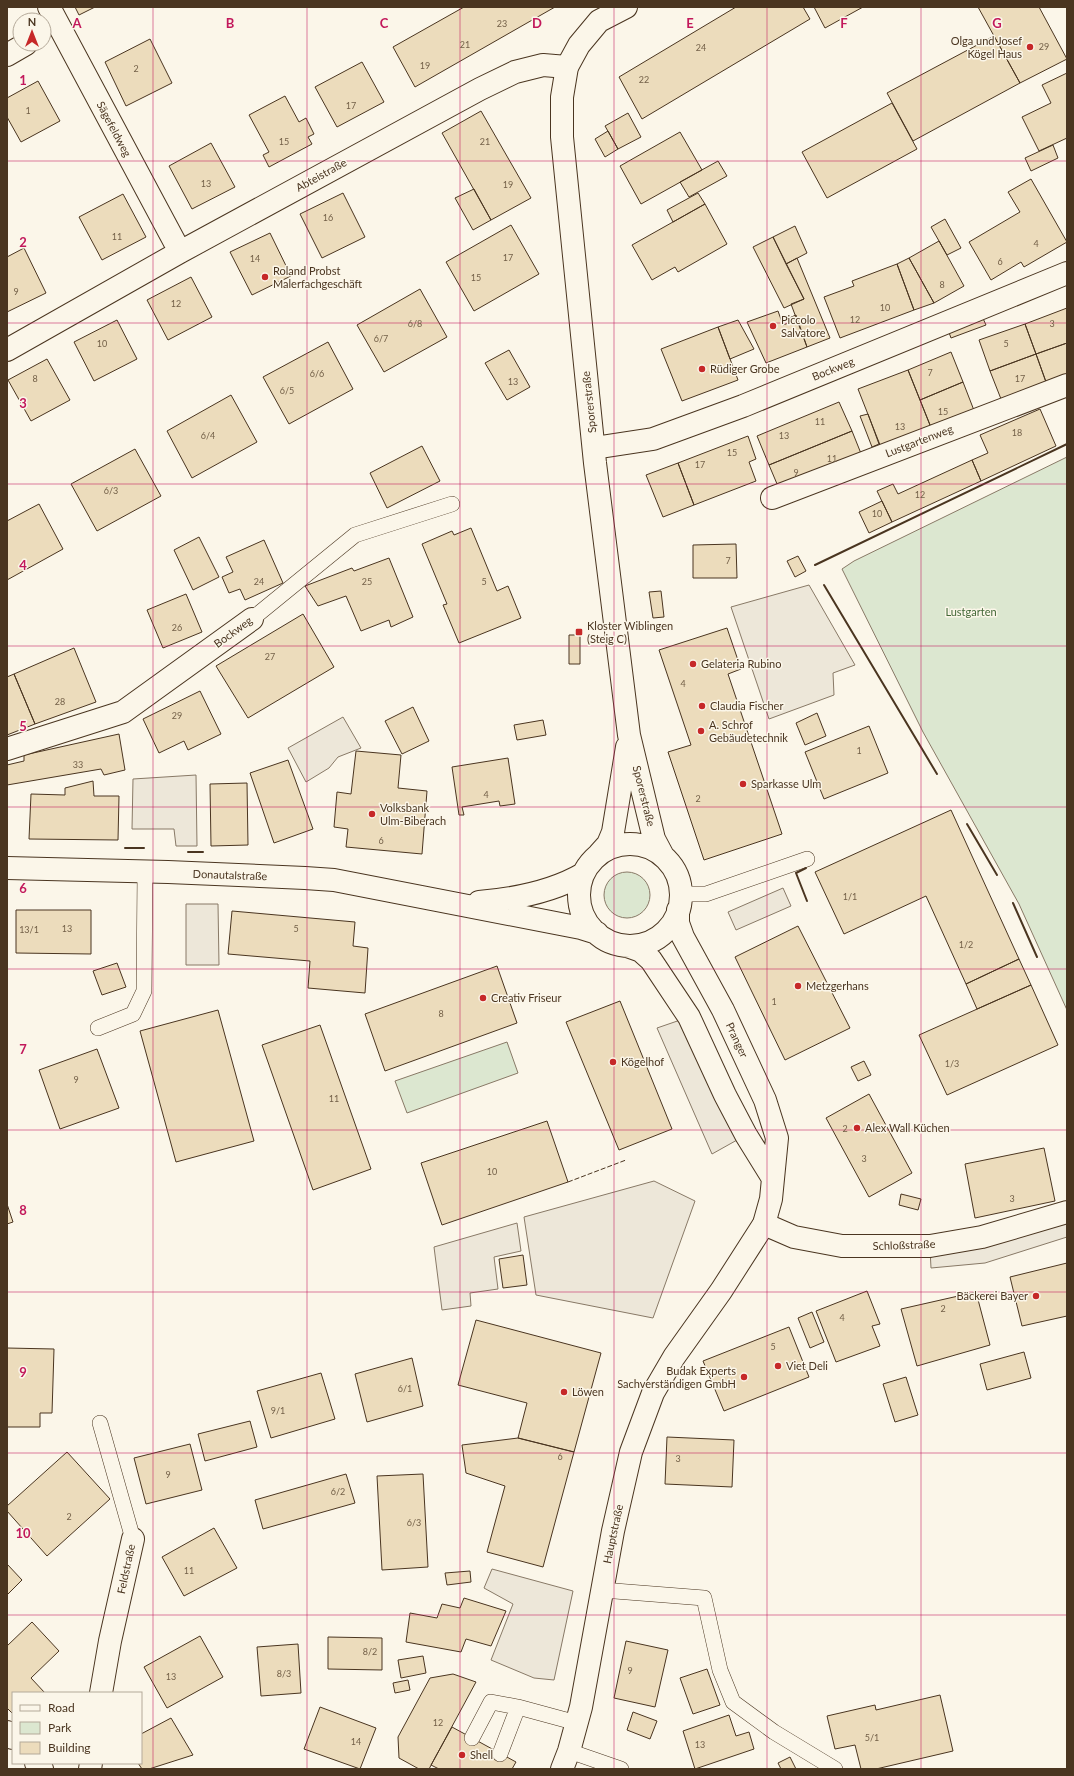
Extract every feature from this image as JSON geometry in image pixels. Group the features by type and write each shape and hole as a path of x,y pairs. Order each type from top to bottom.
{"main road":[{"path":"567,67 579,44 599,21 626,7"},
{"name":"Sägefeldweg","path":"52,26 180,252"},
{"name":"Abteistraße","path":"7,350 180,252 416,123 515,72 544,65 567,67"},
{"name":"Sporerstraße","path":"567,67 562,97 562,137 594,448 629,736 654,839 662,856"},
{"name":"Bockweg","path":"594,448 653,439 735,409 1067,273"},
{"name":"Lustgartenweg","path":"772,498 1067,385"},
{"name":"Bockweg","path":"7,749 123,712 252,619"},
{"name":"Sporerstraße","path":"599,854 608,844 615,824 629,736"},
{"path":"451,903 485,902 532,894 564,884 583,874 599,854 614,846 631,844 648,847 662,856 674,869 680,885 679,902 670,926 658,937 643,944 627,946"},
{"name":"Donautalstraße","path":"7,868 318,879 368,886 451,903"},
{"path":"583,874 579,889 580,906 586,921 597,934"},
{"name":"Pranger","path":"679,902 678,923 683,937 723,1010 766,1100 777,1138 771,1199 764,1224 721,1291 692,1331"},
{"path":"451,903 581,928 597,934 610,942 641,951 651,960 689,1017 725,1095 746,1135 772,1177"},
{"name":"Schloßstraße","path":"764,1224 794,1238 842,1246 930,1246 982,1237 1067,1212"},
{"name":"Hauptstraße","path":"566,1760 577,1723 613,1531 631,1452 653,1393 692,1331"},
{"name":"Feldstraße","path":"101,1692 110,1640 132,1539"}],"lane":[{"name":"Bockweg","path":"252,619 354,535 452,504"},
{"path":"679,902 807,859"},
{"path":"98,1028 133,1014 144,990 145,872"},
{"name":"Feldstraße","path":"100,1423 132,1539"},
{"path":"602,1590 704,1598 720,1670 733,1702 774,1732 835,1769"},
{"path":"472,1738 492,1702 518,1707 577,1723"},
{"path":"500,1754 518,1707"},
{"name":"Hauptstraße","path":"566,1760 621,1769"}],"green space":[{"name":"Lustgarten","path":"1067,457 1067,1010 1019,904 923,732 842,569 854,561"},
{"path":"623,872 631,872 640,876 646,882 650,895 646,908 640,914 631,918 623,918 614,914 608,908 604,899 604,891 608,882 614,876"},
{"path":"507,1042 518,1073 407,1113 395,1081"}],"shaded area":[{"path":"809,585 855,665 833,673 834,695 769,719 731,607"},
{"path":"343,717 361,748 338,757 329,768 306,782 288,748"},
{"path":"196,775 197,846 176,846 174,829 132,829 133,779"},
{"path":"783,888 791,906 736,930 728,912"},
{"path":"186,904 218,904 219,965 186,965"},
{"path":"689,1017 746,1135 712,1154 657,1028"},
{"path":"654,1181 695,1201 653,1318 536,1295 524,1217"},
{"path":"1067,1214 1067,1237 985,1263 931,1268 930,1249"},
{"path":"517,1223 521,1251 494,1257 498,1289 470,1293 471,1306 442,1310 434,1247"},
{"path":"492,1569 573,1591 554,1680 534,1678 491,1660 513,1604 484,1588"}],"building":[{"path":"75,7 95,7 79,15"},
{"path":"464,7 555,7 415,87 393,47"},
{"path":"736,7 803,7 810,19 642,119 619,77"},
{"path":"814,7 863,7 825,28"},
{"name":"Olga und Josef Kögel Haus","path":"978,7 1039,7 1067,59 1020,83"},
{"path":"994,36 1020,83 913,141 887,93"},
{"path":"150,39 172,83 126,106 105,62"},
{"path":"362,62 384,102 337,127 315,87"},
{"path":"1067,73 1067,138 1039,151 1022,117 1051,103 1042,85"},
{"path":"38,81 60,121 21,142 7,117 7,98"},
{"path":"285,96 299,122 306,118 314,134 308,137 312,144 269,167 263,155 269,152 249,115"},
{"path":"892,103 917,149 827,198 802,152"},
{"path":"481,111 531,198 491,220 442,133"},
{"path":"628,113 641,137 618,149 605,126"},
{"path":"608,131 618,149 605,157 595,139"},
{"path":"680,132 702,170 641,204 620,166"},
{"path":"211,143 235,187 192,209 169,166"},
{"path":"1053,145 1058,158 1031,171 1025,158"},
{"path":"718,161 727,176 689,197 680,182"},
{"path":"1031,179 1067,242 1024,267 1021,262 991,280 969,242 1020,212 1008,192"},
{"path":"474,189 491,220 473,230 455,198"},
{"path":"343,193 365,237 322,258 300,214"},
{"path":"698,193 705,204 673,222 667,210"},
{"path":"123,194 146,237 102,260 79,217"},
{"path":"705,204 727,244 678,272 675,267 652,280 632,245"},
{"path":"945,219 961,248 947,255 931,227"},
{"path":"511,225 539,274 474,311 446,262"},
{"path":"795,226 807,253 786,264 773,237"},
{"path":"270,233 291,276 252,295 230,252"},
{"path":"773,237 804,299 784,308 753,247"},
{"path":"939,241 964,286 934,303 909,258"},
{"path":"24,248 46,293 7,312 7,257"},
{"path":"797,258 830,338 807,347 791,304 804,299 786,264"},
{"path":"909,258 934,303 914,310 897,264"},
{"path":"897,264 914,310 840,338 824,297 854,286 852,281"},
{"path":"191,277 212,317 168,340 147,300"},
{"path":"420,289 447,337 384,372 357,325"},
{"path":"1067,308 1067,343 1036,354 1025,324"},
{"path":"778,311 783,325 791,322 789,318 796,315 807,347 766,363 747,322"},
{"path":"981,314 986,325 951,338 947,327"},
{"path":"117,320 137,359 94,381 74,342"},
{"path":"738,320 754,349 730,359 718,327"},
{"path":"1025,324 1036,354 990,371 979,340"},
{"name":"Rüdiger Grobe","path":"718,327 738,380 682,401 661,349"},
{"path":"328,342 353,389 289,424 263,377"},
{"path":"1067,343 1067,375 1046,382 1036,354"},
{"path":"509,350 530,387 507,400 485,363"},
{"path":"951,352 963,382 920,400 908,370"},
{"path":"1036,354 1046,382 1001,399 990,371"},
{"path":"47,359 70,400 31,421 8,380"},
{"path":"908,370 932,430 882,450 858,389"},
{"path":"963,382 975,413 932,430 920,400"},
{"path":"231,395 257,442 192,478 167,431"},
{"path":"839,402 852,431 769,465 757,436"},
{"path":"1040,409 1056,446 981,481 972,460 988,453 980,435"},
{"path":"868,414 879,444 872,447 860,416"},
{"path":"852,431 862,456 780,491 769,465"},
{"path":"748,436 756,459 749,462 756,481 694,505 678,463"},
{"path":"422,446 440,481 387,508 370,473"},
{"path":"135,449 161,496 97,531 71,484"},
{"path":"972,460 981,481 892,522 877,491 893,484 898,494"},
{"path":"678,463 694,505 663,517 646,475"},
{"path":"882,501 892,522 869,533 859,512"},
{"path":"39,504 63,549 7,580 7,521"},
{"path":"471,528 497,591 508,586 521,618 459,643 443,605 447,604 422,544 452,531 454,535"},
{"path":"199,537 219,577 193,590 174,550"},
{"path":"264,540 283,583 245,600 240,589 229,593 222,577 233,572 226,557"},
{"path":"736,544 737,578 693,578 693,545"},
{"path":"798,556 806,571 795,577 787,561"},
{"path":"389,558 413,617 391,627 389,620 361,631 346,596 318,606 305,586 352,568 354,571"},
{"path":"661,591 664,617 653,618 649,592"},
{"path":"186,594 202,632 163,648 147,610"},
{"path":"303,614 334,667 248,718 216,666"},
{"path":"727,628 741,669 728,674 782,834 704,860 668,752 691,745 659,650"},
{"path":"569,635 580,635 580,664 569,664"},
{"path":"74,648 96,702 35,724 14,674"},
{"path":"14,674 35,724 7,735 7,677"},
{"path":"200,691 221,734 188,750 184,741 159,753 143,719"},
{"path":"413,707 429,741 402,754 385,721"},
{"path":"817,713 826,736 805,745 796,723"},
{"path":"543,720 546,735 517,740 514,725"},
{"path":"869,726 888,773 824,799 805,752"},
{"path":"119,734 125,770 104,775 101,769 7,785 7,765 24,761 24,755"},
{"path":"356,751 401,755 398,788 427,791 422,854 346,847 348,829 334,827 337,792 351,794"},
{"path":"508,758 515,804 500,806 499,801 462,807 464,815 459,815 452,767"},
{"path":"288,760 313,829 274,843 250,773"},
{"path":"93,781 94,796 119,796 118,840 29,839 31,794 65,795 65,788"},
{"path":"247,783 248,845 211,846 210,784"},
{"path":"951,810 1019,959 966,984 926,896 844,934 815,872"},
{"path":"16,910 91,910 91,954 16,953"},
{"path":"232,911 355,922 353,946 368,948 365,993 308,988 310,961 228,954"},
{"path":"798,926 850,1028 785,1060 735,957"},
{"path":"1019,959 1031,985 977,1009 966,984"},
{"path":"117,963 126,987 102,995 93,971"},
{"path":"497,966 517,1023 385,1071 365,1014"},
{"path":"1031,985 1058,1045 947,1095 919,1035"},
{"name":"Kögelhof","path":"620,1001 672,1129 619,1150 566,1022"},
{"path":"218,1010 254,1141 176,1162 140,1031"},
{"path":"320,1025 371,1169 313,1190 262,1045"},
{"path":"97,1049 119,1108 60,1129 39,1070"},
{"path":"864,1061 871,1075 858,1081 851,1067"},
{"path":"869,1094 912,1173 869,1197 826,1118"},
{"path":"547,1121 568,1182 442,1225 421,1163"},
{"path":"1044,1148 1055,1201 975,1218 965,1164"},
{"path":"901,1194 921,1199 918,1210 899,1205"},
{"path":"7,1204 13,1222 7,1224"},
{"path":"523,1255 527,1285 503,1288 499,1259"},
{"path":"1067,1263 1067,1316 1022,1326 1010,1277"},
{"path":"867,1291 880,1324 872,1326 880,1346 836,1362 816,1311"},
{"path":"976,1292 990,1345 917,1366 901,1309"},
{"path":"812,1312 824,1342 810,1348 798,1318"},
{"path":"476,1320 601,1353 574,1452 518,1438 527,1403 458,1385"},
{"path":"789,1327 809,1377 724,1411 703,1361"},
{"path":"7,1348 54,1349 52,1413 40,1413 40,1427 7,1427"},
{"path":"1024,1352 1031,1378 987,1390 980,1364"},
{"path":"412,1358 423,1406 367,1422 355,1374"},
{"path":"321,1373 335,1419 271,1438 257,1391"},
{"path":"906,1377 918,1415 895,1422 883,1384"},
{"path":"250,1421 257,1447 205,1461 198,1434"},
{"path":"667,1437 734,1440 732,1487 665,1484"},
{"path":"518,1438 574,1452 543,1567 487,1552 505,1486 466,1473 462,1445"},
{"path":"190,1444 202,1490 146,1504 134,1458"},
{"path":"67,1452 110,1499 47,1556 7,1511 7,1506"},
{"path":"346,1474 355,1503 263,1529 255,1500"},
{"path":"423,1474 428,1567 382,1570 377,1476"},
{"path":"214,1528 237,1568 184,1596 162,1557"},
{"path":"7,1564 22,1580 7,1595"},
{"path":"470,1571 471,1582 447,1585 445,1573"},
{"path":"464,1598 506,1611 491,1646 466,1639 461,1652 406,1642 410,1613 437,1618 442,1604 460,1608"},
{"path":"32,1622 59,1651 31,1678 44,1692 12,1692 12,1713 7,1708 7,1646"},
{"path":"200,1636 223,1677 167,1708 144,1667"},
{"path":"328,1637 382,1638 382,1670 328,1669"},
{"path":"626,1641 668,1650 655,1707 614,1698"},
{"path":"298,1644 301,1693 261,1696 257,1647"},
{"path":"423,1656 426,1673 401,1678 398,1660"},
{"path":"707,1669 720,1705 693,1714 680,1678"},
{"path":"453,1674 476,1682 429,1769 419,1769 399,1758 398,1737 430,1678"},
{"path":"408,1680 410,1690 395,1693 393,1683"},
{"path":"940,1695 953,1751 876,1769 861,1769 855,1745 835,1749 827,1716 875,1705 876,1710"},
{"path":"320,1707 376,1728 360,1769 304,1749"},
{"path":"633,1712 657,1721 650,1739 627,1730"},
{"path":"729,1715 736,1736 749,1732 754,1749 695,1769 683,1731"},
{"path":"171,1718 193,1755 149,1769 142,1769 139,1764 142,1764 142,1733"},
{"path":"452,1727 516,1762 512,1769 439,1769 431,1765"},
{"path":"790,1757 796,1769 781,1769 778,1763"}],"fence":[{"path":"568,1182 626,1160"}],"wall":[{"path":"815,565 1067,444"},
{"path":"824,585 937,774"},
{"path":"967,824 997,875"},
{"path":"125,848 144,848"},
{"path":"188,852 203,852"},
{"path":"806,868 796,873 807,901"},
{"path":"1013,903 1037,957"}],"place":[{"name":"Olga und Josef Kögel Haus","path":"1030,47"},
{"name":"Roland Probst Malerfachgeschäft","path":"265,277"},
{"name":"Piccolo Salvatore","path":"773,326"},
{"name":"Rüdiger Grobe","path":"702,369"},
{"name":"Kloster Wiblingen (Steig C)","path":"579,632"},
{"name":"Gelateria Rubino","path":"693,664"},
{"name":"Claudia Fischer","path":"702,706"},
{"name":"A. Schrof Gebäudetechnik","path":"701,731"},
{"name":"Sparkasse Ulm","path":"743,784"},
{"name":"Volksbank Ulm-Biberach","path":"372,814"},
{"name":"Metzgerhans","path":"798,986"},
{"name":"Creativ Friseur","path":"483,998"},
{"name":"Kögelhof","path":"613,1062"},
{"name":"Alex Wall Küchen","path":"857,1128"},
{"name":"Bäckerei Bayer","path":"1036,1296"},
{"name":"Viet Deli","path":"778,1366"},
{"name":"Budak Experts Sachverständigen GmbH","path":"744,1377"},
{"name":"Löwen","path":"564,1392"},
{"name":"Shell","path":"462,1755"}]}
